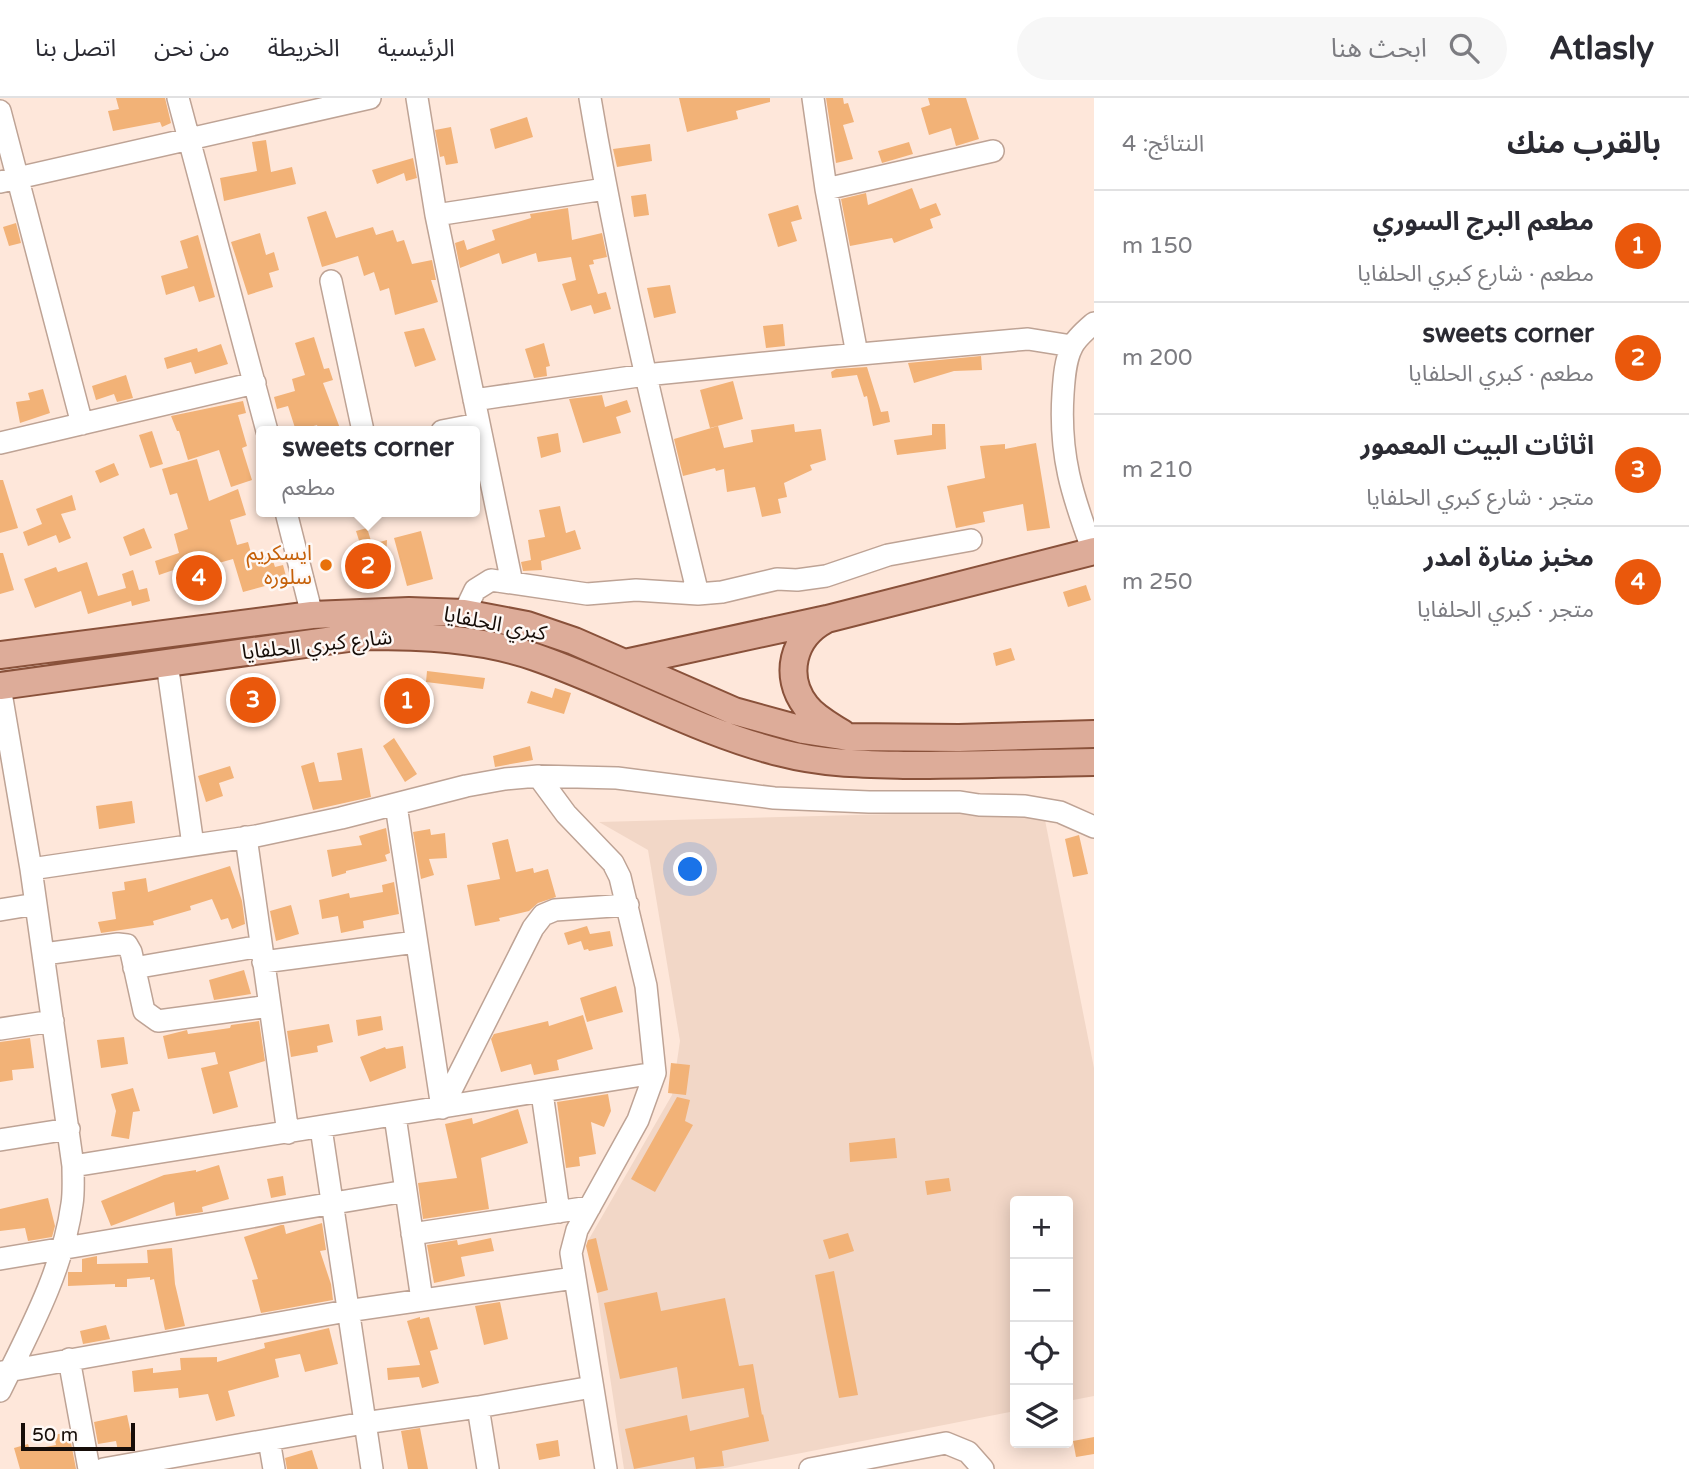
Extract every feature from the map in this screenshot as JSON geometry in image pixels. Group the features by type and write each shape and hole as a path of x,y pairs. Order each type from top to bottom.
{"main road":[{"path":"625,663 827,619 1093,551"},
{"name":"كبري الحلفايا","path":"0,655 312,615 409,611 464,613 527,625 574,641 734,711 803,730 848,737 959,738 1094,734"},
{"path":"827,619 812,627 804,636 796,654 794,676 798,692 806,706 818,718 848,737"},
{"name":"شارع كبري الحلفايا","path":"0,687 363,636 408,636 478,643 533,657 728,737 783,754 828,763 950,765 1094,762"}],"street":[{"path":"178,98 266,426"},
{"path":"417,98 436,215 478,424 468,426"},
{"path":"590,98 605,189 645,374 698,594"},
{"path":"813,98 826,189 857,354"},
{"path":"9,180 360,99"},
{"path":"0,111 9,180 82,424"},
{"path":"826,189 993,151"},
{"path":"436,215 605,189"},
{"path":"331,281 362,426"},
{"path":"1093,551 1065,466 1062,440 1065,374 1072,346 1094,323"},
{"path":"474,400 645,374 857,354 1028,339 1072,346"},
{"path":"0,443 255,383"},
{"path":"480,433 512,583"},
{"path":"287,517 312,615"},
{"path":"464,613 475,590 491,580 587,594 636,590 698,594 722,592 777,579 797,580 826,576 888,555 971,540"},
{"path":"167,663 193,845"},
{"path":"0,687 9,799 31,869 73,1166 73,1200 62,1250 40,1309 5,1371 0,1391"},
{"path":"31,869 246,837 396,805 466,786 538,776 617,778 774,798 960,802 1043,808 1075,817 1094,827"},
{"path":"538,776 566,814 613,863 620,877 646,986 655,1073 638,1120 577,1230 571,1253 606,1469"},
{"path":"960,802 978,797 1045,799 1094,814"},
{"path":"396,805 442,1108"},
{"path":"246,837 288,1133"},
{"path":"0,910 36,905"},
{"path":"442,1108 533,928 543,915 555,909 628,905"},
{"path":"134,968 262,954 416,942"},
{"path":"44,954 127,945 144,1012 158,1021 270,1006"},
{"path":"0,1029 53,1021"},
{"path":"73,1166 655,1073"},
{"path":"542,1093 559,1212"},
{"path":"395,1116 422,1300"},
{"path":"320,1128 372,1469"},
{"path":"0,1140 69,1129"},
{"path":"0,1259 406,1191"},
{"path":"412,1234 590,1207"},
{"path":"5,1371 348,1311 574,1278"},
{"path":"69,1359 89,1469"},
{"path":"103,1469 199,1461 269,1440 592,1387"},
{"path":"478,1407 488,1469"},
{"path":"269,1440 274,1469"},
{"path":"810,1469 946,1443 968,1452 983,1469"}],"shaded area":[{"path":"1043,810 1094,1068 1094,1396 1073,1400 1073,1196 1010,1196 1010,1412 720,1469 624,1469 589,1239 672,1095 680,1041 648,850 599,822"}],"building":[{"path":"116,98 165,98 171,123 162,127 160,122 113,131 108,111 119,109"},
{"path":"679,98 770,98 770,102 736,111 738,119 687,132"},
{"path":"826,98 843,98 844,104 848,103 854,122 843,125 853,159 836,163"},
{"path":"928,98 966,98 979,139 956,146 951,128 929,135 921,108 930,105"},
{"path":"527,117 533,137 495,149 490,129"},
{"path":"451,127 458,163 446,165 444,156 440,157 435,130"},
{"path":"266,140 271,172 292,167 296,184 224,201 220,178 257,171 252,142"},
{"path":"909,142 913,154 882,163 878,151"},
{"path":"650,144 652,161 617,167 613,149"},
{"path":"413,158 417,178 406,181 404,173 377,184 372,170"},
{"path":"912,188 920,209 936,203 941,215 930,219 933,228 894,243 892,238 850,246 841,199 866,193 868,205"},
{"path":"646,194 649,215 634,217 631,196"},
{"path":"798,205 802,219 791,222 797,241 778,247 768,214"},
{"path":"568,208 572,240 602,233 607,257 593,260 594,264 589,265 598,294 606,292 611,309 594,314 591,305 571,311 562,284 576,280 571,257 538,262 536,253 502,264 499,253 460,268 455,243 464,240 467,250 495,240 492,230 531,218 530,214"},
{"path":"326,211 336,238 373,227 376,235 393,230 397,242 404,240 412,264 432,260 436,280 431,280 438,302 395,315 389,288 380,291 374,272 364,276 358,256 322,267 307,217"},
{"path":"16,223 21,243 9,246 3,227"},
{"path":"260,233 266,255 274,252 279,270 269,273 273,287 248,295 231,242"},
{"path":"198,235 215,297 199,302 194,286 166,295 161,276 188,268 180,241"},
{"path":"670,285 676,313 654,318 647,288"},
{"path":"783,324 785,346 766,348 763,326"},
{"path":"424,328 436,360 415,367 404,332"},
{"path":"314,337 324,369 329,368 333,380 323,383 339,426 294,426 288,406 277,409 274,397 295,391 292,379 305,375 295,343"},
{"path":"544,343 550,366 546,367 547,376 534,378 525,349"},
{"path":"221,344 228,364 195,374 191,362 167,369 164,358 197,348 198,352"},
{"path":"981,356 982,370 954,371 914,383 908,363"},
{"path":"867,367 881,412 888,411 890,422 873,426 867,396 864,397 857,375 832,378 831,372 836,369"},
{"path":"126,375 133,398 117,402 114,394 96,400 92,386"},
{"path":"733,381 743,419 710,428 700,390"},
{"path":"43,389 50,413 20,423 16,402 30,400 28,393"},
{"path":"602,395 605,407 627,400 631,412 616,417 621,433 583,443 569,399"},
{"path":"243,401 246,413 238,415 247,446 242,448 252,480 231,487 219,450 188,460 171,416"},
{"path":"794,424 795,432 821,429 826,460 810,465 812,470 784,483 787,497 778,499 781,513 762,517 755,487 727,492 724,469 716,471 715,468 683,476 674,439 718,426 724,448 753,442 751,430"},
{"path":"932,424 945,424 946,449 897,455 894,440 932,435"},
{"path":"152,431 163,464 150,468 139,435"},
{"path":"558,433 561,452 541,458 537,437"},
{"path":"1036,443 1050,528 1027,531 1023,504 983,512 985,522 956,528 947,486 985,478 980,446 1005,444 1005,449"},
{"path":"197,459 209,501 238,489 246,515 230,520 237,545 248,542 253,560 271,555 275,567 283,565 287,580 243,592 233,559 190,571 188,565 159,575 155,561 179,553 174,534 188,529 177,493 170,495 162,469"},
{"path":"114,463 119,475 100,483 95,471"},
{"path":"0,480 3,480 18,528 0,533"},
{"path":"72,495 76,510 61,514 71,538 59,543 56,535 28,546 23,532 42,524 36,509"},
{"path":"560,506 566,533 575,530 581,549 541,561 542,570 523,571 521,562 531,560 528,540 545,537 539,510"},
{"path":"144,528 152,548 130,556 123,537"},
{"path":"367,528 372,544 387,540 385,580 373,579 373,576 351,575 352,552 363,553 356,531"},
{"path":"421,531 433,579 407,586 394,538"},
{"path":"0,553 3,553 14,590 0,594"},
{"path":"87,562 98,596 126,588 122,574 133,570 139,590 147,588 150,601 132,606 131,601 88,614 81,591 35,608 24,579 56,567 58,572"},
{"path":"1086,585 1091,600 1068,607 1063,592"},
{"path":"1011,648 1015,660 996,666 993,653"},
{"path":"427,671 485,678 483,689 426,682"},
{"path":"555,688 571,693 564,714 527,703 531,691 552,698"},
{"path":"394,738 417,774 405,782 383,746"},
{"path":"530,746 533,760 495,767 493,756"},
{"path":"362,748 371,797 313,810 301,766 314,762 319,782 342,780 337,753"},
{"path":"230,766 234,778 219,783 223,796 206,802 198,776"},
{"path":"132,801 135,823 99,829 96,806"},
{"path":"386,828 390,853 385,855 387,861 332,877 327,850 362,845 359,836"},
{"path":"430,829 431,835 445,833 447,858 429,859 434,875 421,879 413,832"},
{"path":"1079,835 1088,874 1073,877 1065,839"},
{"path":"508,839 516,872 533,868 534,873 548,869 556,897 538,903 529,911 475,926 467,885 500,879 492,843"},
{"path":"230,866 242,901 245,924 232,929 228,918 221,920 212,899 190,906 191,910 153,921 154,925 101,933 98,922 116,919 112,892 125,890 124,882 146,878 148,892"},
{"path":"394,882 399,914 363,921 364,928 341,933 338,916 322,919 319,900 349,893 350,898 383,892 382,885"},
{"path":"291,905 299,934 276,941 270,911"},
{"path":"587,926 590,934 610,931 613,946 589,951 584,950 581,941 568,945 564,933"},
{"path":"244,970 251,994 214,1000 209,980"},
{"path":"616,986 623,1012 587,1022 580,998"},
{"path":"583,1015 593,1049 557,1060 559,1070 534,1075 531,1064 501,1072 491,1039 494,1034 548,1021 549,1026"},
{"path":"381,1016 383,1030 358,1036 356,1020"},
{"path":"259,1021 265,1061 229,1072 238,1107 213,1114 201,1068 218,1064 215,1052 168,1059 163,1036 187,1030 188,1034 230,1028 231,1025"},
{"path":"329,1024 333,1042 317,1046 318,1052 291,1057 287,1031"},
{"path":"124,1037 128,1064 101,1068 97,1040"},
{"path":"30,1038 34,1068 12,1070 13,1080 0,1082 0,1042"},
{"path":"403,1046 406,1068 370,1082 360,1057 385,1047"},
{"path":"671,1063 690,1065 686,1095 668,1093"},
{"path":"133,1088 140,1111 133,1112 129,1139 111,1136 116,1111 111,1094"},
{"path":"608,1094 611,1111 604,1127 591,1122 596,1154 579,1157 580,1166 566,1168 557,1102"},
{"path":"677,1097 690,1100 685,1121 693,1125 655,1192 631,1179"},
{"path":"518,1109 528,1143 481,1158 489,1209 423,1219 418,1183 457,1178 445,1124 472,1118 473,1124"},
{"path":"895,1138 897,1158 850,1162 849,1143"},
{"path":"219,1165 229,1199 202,1207 203,1212 176,1216 174,1202 111,1226 101,1201 164,1175 196,1172"},
{"path":"283,1176 286,1195 271,1198 267,1179"},
{"path":"949,1178 951,1191 927,1195 925,1181"},
{"path":"48,1198 55,1226 52,1237 28,1241 25,1228 0,1231 0,1209"},
{"path":"322,1223 326,1250 320,1251 331,1284 333,1300 261,1313 252,1280 258,1279 244,1237 281,1225 284,1225 286,1234"},
{"path":"848,1233 854,1251 829,1259 823,1240"},
{"path":"491,1238 494,1251 461,1257 465,1276 434,1283 427,1245 457,1240 458,1245"},
{"path":"596,1238 608,1290 597,1293 586,1246 588,1240"},
{"path":"172,1248 175,1284 185,1326 165,1330 154,1279 150,1280 150,1277 127,1279 127,1287 115,1287 115,1284 68,1286 68,1272 82,1272 82,1259 97,1256 97,1264 148,1263 147,1250"},
{"path":"834,1271 858,1395 839,1398 815,1275"},
{"path":"657,1292 661,1311 725,1298 739,1366 753,1364 769,1441 722,1451 724,1466 696,1469 694,1457 634,1469 625,1429 687,1415 690,1431 749,1417 744,1388 682,1399 677,1367 620,1379 604,1303"},
{"path":"500,1302 508,1339 484,1345 475,1306"},
{"path":"429,1317 438,1349 430,1351 439,1383 422,1388 419,1377 388,1380 387,1368 420,1365 407,1321"},
{"path":"106,1325 110,1339 83,1344 80,1331"},
{"path":"329,1328 338,1364 305,1372 300,1354 275,1359 279,1377 228,1391 235,1416 216,1421 208,1394 179,1398 178,1388 134,1392 132,1371 153,1368 153,1373 181,1370 180,1358 217,1357 217,1362 265,1348 264,1343"},
{"path":"127,1415 134,1448 118,1451 116,1441 98,1444 94,1422"},
{"path":"420,1428 428,1469 408,1469 401,1431"},
{"path":"69,1432 76,1469 20,1469 14,1448 28,1444 30,1450 56,1445 54,1435"},
{"path":"1094,1437 1094,1454 1076,1457 1073,1441"},
{"path":"558,1440 560,1456 539,1460 536,1444"},
{"path":"312,1450 318,1469 287,1469 285,1458"}],"place":[{"name":"ايسكريم سلوره","path":"326,565"},
{"name":"sweets corner","path":"368,566"},
{"name":"مخبز منارة امدر","path":"199,578"},
{"name":"اثاثات البيت المعمور","path":"253,700"},
{"name":"مطعم البرج السوري","path":"407,701"}]}
